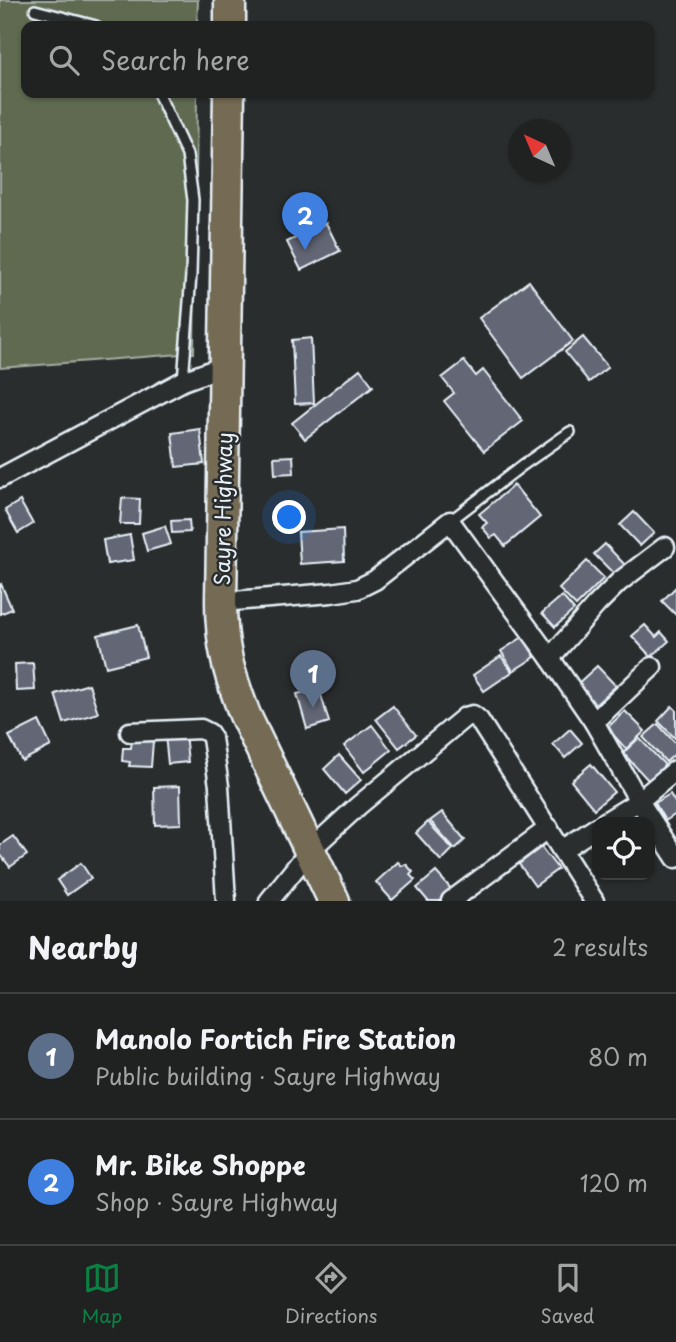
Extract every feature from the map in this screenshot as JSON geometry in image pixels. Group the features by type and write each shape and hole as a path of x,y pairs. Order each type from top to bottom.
{"highway":[{"path":"230,0 230,21"},
{"name":"Sayre Highway","path":"229,98 221,602 223,649 244,715 334,901"}],"street":[{"path":"0,478 183,381 224,366"},
{"path":"221,602 357,589 375,580 450,521 594,722 639,801 669,831 676,858"},
{"path":"550,658 619,582 665,547"},
{"path":"594,722 652,667"},
{"path":"268,901 310,850 358,806 465,717 473,715 479,720 594,901"},
{"path":"130,732 201,729 212,738 219,786 226,901"},
{"path":"613,817 639,801 676,770"},
{"path":"451,901 549,828"},
{"path":"562,850 592,830"}],"lane":[{"path":"35,10 77,21"},
{"path":"160,98 187,155 193,200 191,275 183,381"},
{"path":"450,521 570,432"}],"green space":[{"path":"0,0 198,0 197,21 21,21 21,98 197,98 194,353 0,368"}],"building":[{"path":"326,223 340,251 301,270 287,242"},
{"path":"529,281 573,341 523,378 479,318"},
{"path":"583,337 608,367 589,382 565,352"},
{"path":"311,338 314,403 295,404 292,340"},
{"path":"464,361 476,376 483,370 523,421 484,451 444,401 454,393 442,378"},
{"path":"360,369 373,386 305,439 292,423"},
{"path":"200,429 204,464 176,467 172,433"},
{"path":"293,456 294,473 275,474 274,457"},
{"path":"514,485 540,517 505,546 496,535 491,538 482,527 487,523 479,514"},
{"path":"122,498 140,499 139,524 120,524"},
{"path":"20,501 33,524 18,533 5,510"},
{"path":"634,512 654,533 640,546 620,525"},
{"path":"189,520 190,532 172,533 171,521"},
{"path":"165,526 171,544 147,551 142,533"},
{"path":"343,529 344,561 300,564 298,532"},
{"path":"130,535 134,560 107,564 103,540"},
{"path":"605,544 626,566 616,576 594,554"},
{"path":"587,561 604,578 576,606 559,589"},
{"path":"0,585 12,609 0,614"},
{"path":"676,587 676,615 662,601"},
{"path":"562,596 574,610 555,627 542,613"},
{"path":"138,625 146,657 106,667 98,635"},
{"path":"645,625 656,637 661,632 669,641 651,657 632,636"},
{"path":"523,637 535,657 513,671 501,651"},
{"path":"501,656 512,672 484,691 473,675"},
{"path":"33,663 35,690 16,691 15,664"},
{"path":"597,666 616,686 594,706 575,686"},
{"path":"89,684 98,713 64,723 55,694"},
{"path":"319,688 329,722 307,729 297,694"},
{"path":"393,706 416,735 399,748 376,719"},
{"path":"672,706 676,710 676,739 658,721"},
{"path":"625,711 645,731 626,749 607,728"},
{"path":"39,721 51,746 22,761 9,736"},
{"path":"658,724 676,744 676,753 666,762 643,737"},
{"path":"372,725 391,750 364,772 344,746"},
{"path":"570,729 582,743 565,758 553,744"},
{"path":"185,733 188,762 168,764 165,735"},
{"path":"639,738 665,765 649,781 623,753"},
{"path":"132,739 153,741 151,767 129,766 130,762 122,761 123,748 131,748"},
{"path":"339,755 361,780 345,794 324,769"},
{"path":"591,764 614,792 594,809 571,781"},
{"path":"180,786 181,824 155,825 154,787"},
{"path":"670,794 676,804 676,814 665,821 655,803"},
{"path":"442,812 465,840 455,849 430,821"},
{"path":"428,822 453,849 441,861 416,833"},
{"path":"13,836 27,855 10,867 0,854 0,845"},
{"path":"541,847 558,869 535,886 519,864"},
{"path":"398,862 402,866 406,864 413,872 410,875 415,880 392,900 376,882"},
{"path":"81,863 91,878 67,895 57,880"},
{"path":"436,872 453,891 441,901 428,901 417,888"}],"place":[{"name":"Mr. Bike Shoppe","path":"305,250"},
{"name":"Manolo Fortich Fire Station","path":"313,708"}]}
